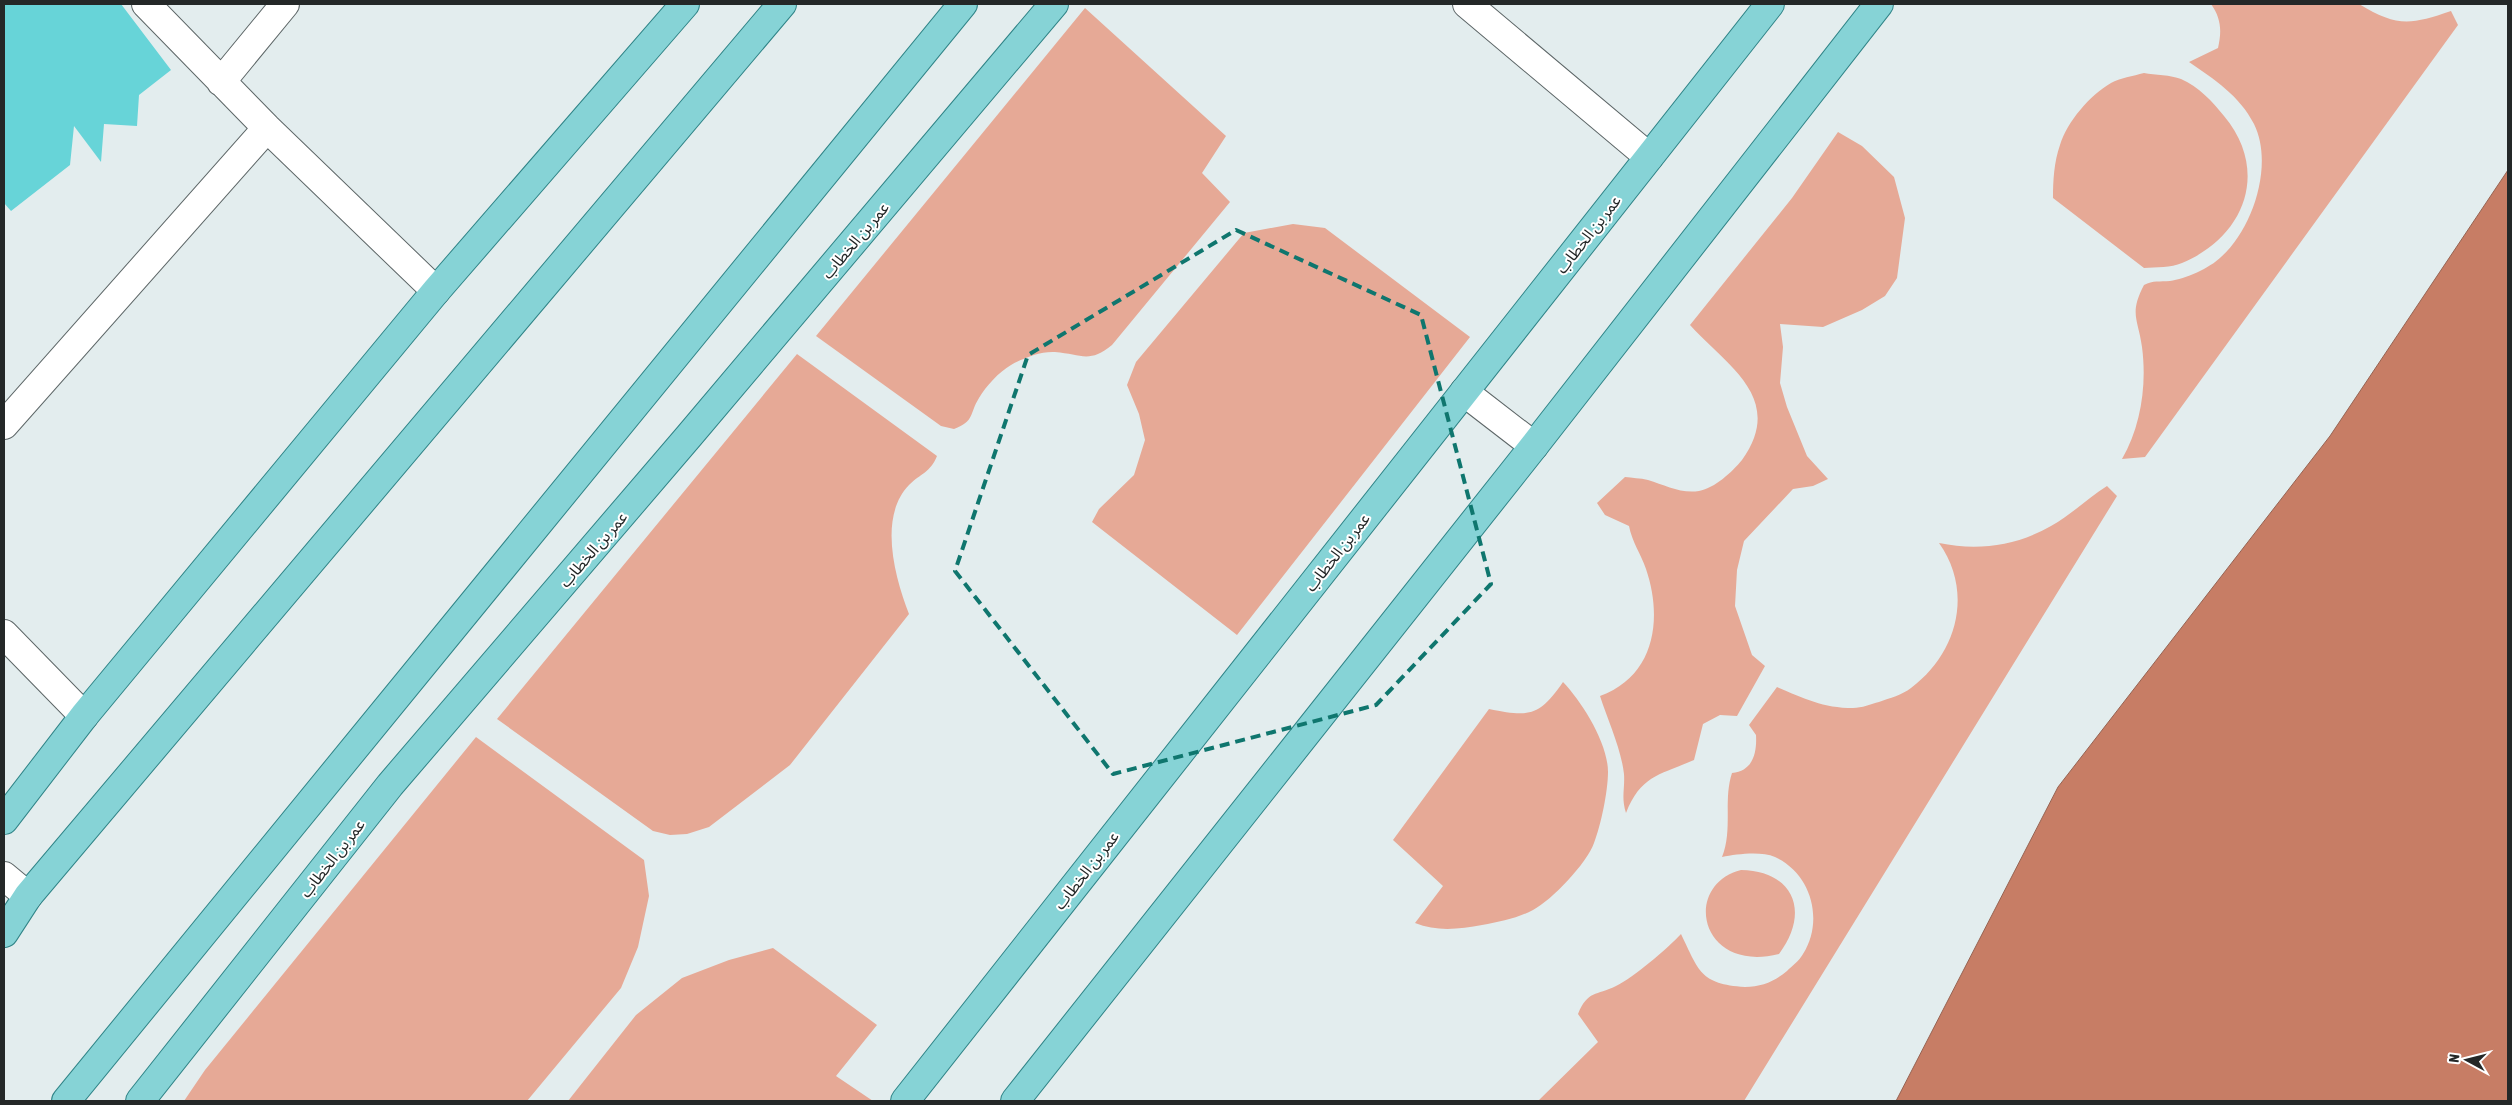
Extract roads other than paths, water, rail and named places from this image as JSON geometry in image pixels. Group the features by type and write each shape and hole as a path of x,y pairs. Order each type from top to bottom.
{"main road":[{"path":"4,820 84,716 436,291 685,4"},
{"path":"4,933 28,896 782,4"},
{"path":"66,1101 963,4"},
{"name":"عمر بن الخطاب","path":"140,1101 390,785 689,436 1054,4"},
{"name":"عمر بن الخطاب","path":"905,1101 1770,4"},
{"path":"1015,1101 1534,446 1879,4"}],"street":[{"path":"146,4 266,128 436,291"},
{"path":"222,82 285,4"},
{"path":"1467,4 1649,157"},
{"path":"4,424 266,128"},
{"path":"1464,392 1534,446"},
{"path":"4,634 84,716"},
{"path":"4,876 28,896"}]}
